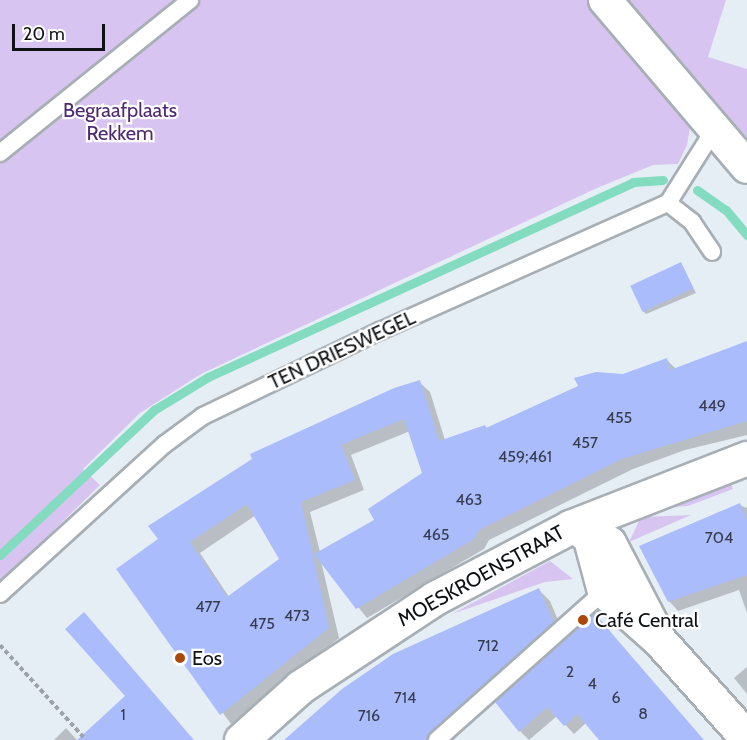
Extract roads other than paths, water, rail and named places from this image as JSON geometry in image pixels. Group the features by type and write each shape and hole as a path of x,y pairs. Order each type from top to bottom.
{"main road":[{"name":"MOESKROENSTRAAT","path":"241,740 300,687 367,639 435,598 579,531 747,458"},
{"path":"579,531 604,591 659,640 747,738"},
{"path":"579,531 609,543 659,640"}],"street":[{"path":"605,0 747,167"}],"lane":[{"path":"0,153 190,0"},
{"path":"712,252 692,222 668,203 714,130"},
{"name":"TEN DRIESWEGEL","path":"0,594 165,444 203,416 380,331 668,203"},
{"path":"436,740 604,591"}],"waterway":[{"path":"0,555 154,410 208,377 633,182 663,180"},
{"path":"697,190 726,210 747,235"}],"place":[{"name":"Café Central","path":"583,620"},
{"name":"Eos","path":"180,658"}],"park label":[{"name":"Begraafplaats Rekkem","path":"120,122"}]}
